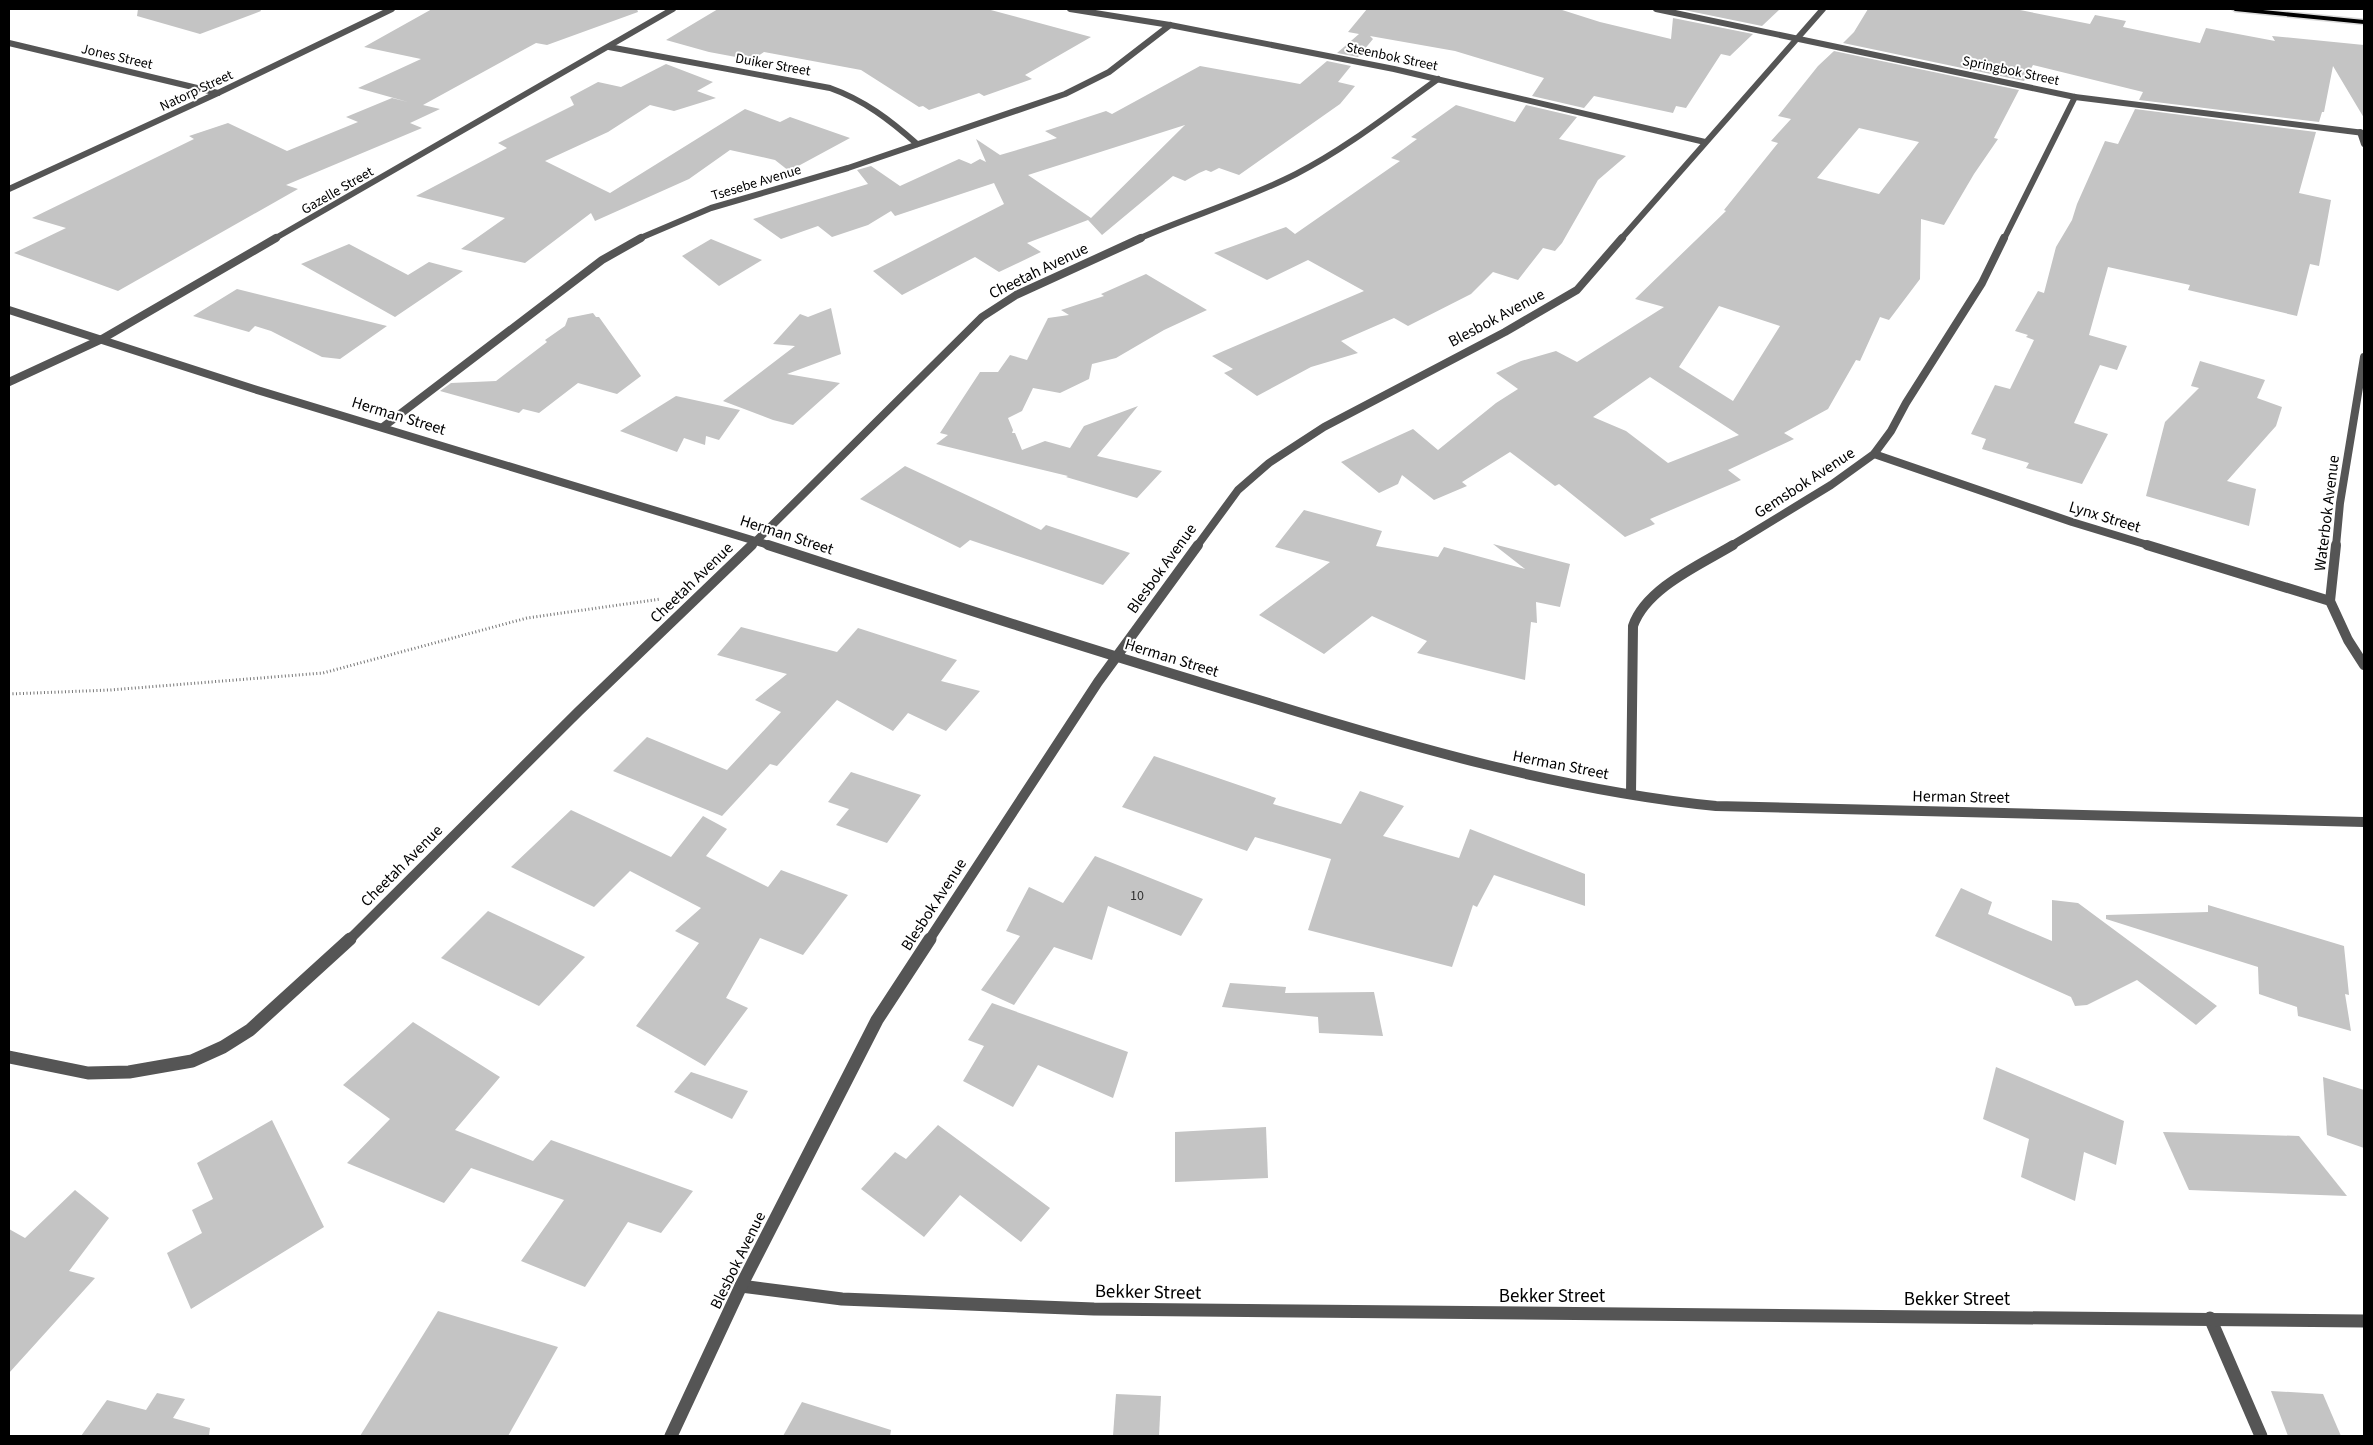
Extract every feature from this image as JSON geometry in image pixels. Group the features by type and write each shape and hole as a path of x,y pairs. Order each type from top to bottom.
{"main road":[{"path":"2235,9 2364,22"}],"street":[{"name":"Natorp Street","path":"9,189 218,93 392,9"},
{"name":"Gazelle Street","path":"9,382 102,339 673,9"},
{"name":"Steenbok Street","path":"1070,9 1170,25 1339,57 1705,142"},
{"name":"Springbok Street","path":"1656,9 1799,37 2075,97 2362,132"},
{"name":"Blesbok Avenue","path":"670,1436 742,1286 878,1020 1115,657 1238,490 1253,474 1336,420 1526,321 1577,290 1823,9"},
{"name":"Tsesebe Avenue","path":"383,427 602,260 641,238 711,208 848,168 1049,99 1088,83 1108,72 1170,25"},
{"name":"Jones Street","path":"9,43 218,93"},
{"name":"Duiker Street","path":"608,47 830,88 853,96 881,112 917,144"},
{"name":"Cheetah Avenue","path":"9,1057 88,1073 129,1072 192,1061 250,1030 335,954 579,711 756,541 968,330 994,309 1016,295 1146,236 1255,194 1298,173 1332,154 1438,79"},
{"name":"Gemsbok Avenue","path":"1631,794 1633,626 1637,614 1655,594 1831,485 1874,454 1892,431 1906,403 1982,283 2075,97"},
{"path":"2362,132 2364,144"},
{"name":"Herman Street","path":"9,310 254,388 756,541 1115,657 1456,759 1631,794 1716,806 2364,822"},
{"name":"Waterbok Avenue","path":"2330,601 2340,503 2364,357"},
{"name":"Lynx Street","path":"1874,454 2072,522 2330,601"},
{"path":"2330,601 2348,640 2364,665"},
{"name":"Bekker Street","path":"742,1286 773,1292 852,1299 984,1306 1169,1311 2210,1318 2364,1321"},
{"path":"2210,1318 2261,1436"}],"path":[{"path":"9,694 110,690 323,673 527,618 664,599"}],"building":[{"path":"138,9 260,9 261,11 200,34 137,16"},
{"path":"432,9 637,9 638,12 547,45 536,43 423,105 440,109 410,123 422,128 286,185 298,189 118,291 14,253 66,228 32,218 194,139 189,136 228,123 287,151 358,122 346,117 392,98 408,102 358,88 421,59 364,47"},
{"path":"718,9 987,9 1091,37 1025,75 1032,79 984,96 979,93 929,110 923,106 919,107 861,70 764,52 752,60 709,52 666,40"},
{"path":"1367,9 1559,9 1600,22 1671,39 1673,18 1753,34 1730,56 1721,54 1686,108 1676,106 1673,113 1594,96 1584,108 1532,96 1544,78 1455,51 1370,36 1373,39 1358,57 1337,53 1359,34 1348,32"},
{"path":"1679,9 1780,9 1762,26"},
{"path":"1868,9 2015,9 2090,24 2095,15 2126,21 2123,27 2200,43 2206,28 2275,41 2272,36 2364,45 2364,118 2333,66 2324,112 2322,112 2319,122 2139,100 2143,92 2033,65 2024,81 1843,43 1854,32"},
{"path":"1834,51 2019,90 1994,138 1998,139 1974,174 1944,225 1921,219 1920,279 1889,320 1880,317 1860,361 1856,360 1828,409 1784,433 1794,439 1728,470 1741,480 1650,519 1655,524 1625,537 1559,484 1555,486 1510,452 1462,482 1467,486 1434,500 1402,475 1398,484 1379,493 1341,462 1413,429 1438,450 1496,403 1518,389 1496,373 1521,361 1556,351 1577,362 1664,307 1635,299 1726,211 1724,210 1778,143 1771,141 1791,119 1778,116 1818,66","holes":["1859,128 1919,142 1879,194 1817,178","1719,306 1780,326 1733,401 1679,367","1650,377 1739,435 1668,463 1626,431 1593,417"]},
{"path":"1327,61 1351,66 1338,82 1355,86 1340,104 1239,175 1219,168 1211,172 1206,170 1185,181 1173,176 1102,235 1088,220 1027,243 1041,252 999,272 975,257 902,295 873,271 1004,204 994,183 895,216 891,211 868,225 832,237 818,226 781,239 753,219 868,184 857,170 871,166 900,186 959,159 971,164 980,159 986,162 976,139 1000,155 1057,138 1045,131 1106,111 1112,114 1200,66 1300,84","holes":["1185,125 1091,218 1028,175"]},
{"path":"666,64 713,82 697,91 716,98 674,111 650,105 608,132 545,161 610,193 745,109 780,122 790,117 850,138 789,171 775,160 730,150 689,179 595,221 591,213 525,263 461,249 505,218 416,196 507,148 498,143 574,105 570,97 598,82 621,87"},
{"path":"1456,105 1515,122 1526,105 1577,117 1559,139 1626,156 1598,180 1562,243 1555,251 1543,248 1518,280 1493,272 1471,294 1408,326 1394,318 1341,341 1358,353 1311,367 1257,396 1224,373 1233,369 1212,356 1364,291 1308,260 1267,280 1214,253 1286,227 1295,234 1400,161 1391,158 1417,139 1411,137"},
{"path":"2135,109 2316,132 2299,193 2331,200 2319,266 2310,264 2297,316 2188,290 2190,285 2108,267 2089,335 2127,346 2117,370 2100,365 2074,423 2108,434 2082,484 2026,468 2029,463 1982,449 1986,439 1971,434 1995,385 2010,389 2034,340 2026,337 2028,335 2015,331 2038,291 2044,293 2056,247 2072,220 2077,204 2105,141 2118,144"},
{"path":"711,239 762,260 719,286 682,256"},
{"path":"349,244 408,275 429,262 463,271 395,317 301,264"},
{"path":"1146,274 1207,310 1164,330 1116,358 1092,364 1089,379 1060,393 1033,388 1022,411 1008,418 1013,430 1012,433 1015,433 1022,450 1045,441 1070,448 1084,426 1138,406 1097,456 1162,471 1137,498 1066,477 1068,476 936,444 948,435 940,433 980,372 998,372 1010,355 1027,360 1048,318 1069,315 1061,310 1104,296 1101,294"},
{"path":"237,289 387,326 340,359 322,357 271,331 255,326 249,332 193,316"},
{"path":"831,308 841,354 787,374 840,383 793,425 773,420 723,401 795,346 773,344 800,314 808,317"},
{"path":"593,313 596,317 599,317 641,376 617,394 578,383 539,413 523,409 519,413 440,391 451,383 496,381 547,342 545,340 565,326 568,318"},
{"path":"2200,361 2265,380 2257,398 2282,407 2276,426 2227,481 2256,489 2249,526 2146,496 2165,422 2199,388 2191,386"},
{"path":"676,396 740,410 719,440 706,436 705,445 684,438 677,452 620,431"},
{"path":"905,466 1041,530 1046,525 1130,553 1103,585 970,540 960,548 860,499"},
{"path":"1304,510 1382,531 1376,546 1438,557 1444,547 1525,569 1493,544 1570,564 1560,607 1536,602 1537,623 1531,622 1525,680 1417,653 1427,641 1372,616 1324,654 1259,615 1330,562 1275,547"},
{"path":"741,627 837,652 858,628 957,660 941,681 980,691 946,731 908,713 893,731 837,700 777,766 770,764 722,816 613,771 647,737 727,770 781,712 755,700 787,674 717,655"},
{"path":"1154,756 1276,798 1273,804 1341,824 1360,791 1404,806 1383,836 1459,858 1470,829 1585,874 1585,906 1494,875 1477,907 1473,905 1452,967 1308,930 1331,859 1255,837 1247,851 1122,807"},
{"path":"851,772 921,795 887,843 836,825 849,809 828,802"},
{"path":"571,810 671,857 703,816 727,829 706,856 768,887 781,870 848,895 803,955 760,938 726,998 748,1008 705,1066 636,1026 699,943 675,931 701,908 630,871 594,907 511,867"},
{"path":"1095,856 1203,899 1181,936 1108,906 1092,960 1054,947 1014,1005 981,990 1020,936 1006,931 1029,887 1063,903"},
{"path":"1961,888 1992,902 1988,914 2052,941 2052,900 2078,903 2217,1006 2196,1025 2137,980 2087,1005 2075,1006 2071,997 1935,936"},
{"path":"2208,905 2344,946 2349,995 2345,994 2351,1031 2298,1016 2297,1007 2259,994 2258,967 2106,919 2106,915 2208,912"},
{"path":"488,911 585,957 539,1006 441,958"},
{"path":"1230,983 1286,987 1285,993 1374,992 1383,1036 1319,1033 1318,1017 1222,1007"},
{"path":"992,1003 1128,1052 1113,1098 1038,1065 1013,1107 963,1081 984,1046 968,1040"},
{"path":"413,1022 500,1077 455,1130 533,1161 551,1140 693,1191 661,1233 628,1222 585,1287 521,1261 564,1200 471,1168 444,1203 347,1163 390,1119 343,1085"},
{"path":"1996,1067 2124,1121 2116,1165 2084,1152 2075,1201 2021,1177 2029,1139 1983,1119"},
{"path":"691,1072 748,1091 732,1119 674,1092"},
{"path":"2323,1077 2364,1090 2364,1148 2327,1135"},
{"path":"272,1120 324,1227 191,1309 167,1253 202,1233 192,1210 213,1199 197,1163"},
{"path":"938,1125 1050,1208 1021,1242 960,1195 924,1237 861,1189 895,1152 906,1159"},
{"path":"1266,1127 1268,1178 1175,1182 1175,1132"},
{"path":"2163,1132 2299,1136 2347,1196 2189,1190"},
{"path":"75,1190 109,1218 69,1271 95,1278 9,1373 9,1229 25,1238"},
{"path":"438,1311 558,1347 508,1436 360,1436"},
{"path":"2271,1391 2323,1394 2341,1436 2288,1436"},
{"path":"157,1393 185,1399 173,1418 210,1428 209,1436 81,1436 107,1400 146,1410"},
{"path":"1116,1394 1161,1396 1159,1436 1113,1436"},
{"path":"802,1402 891,1430 890,1436 783,1436"}]}
